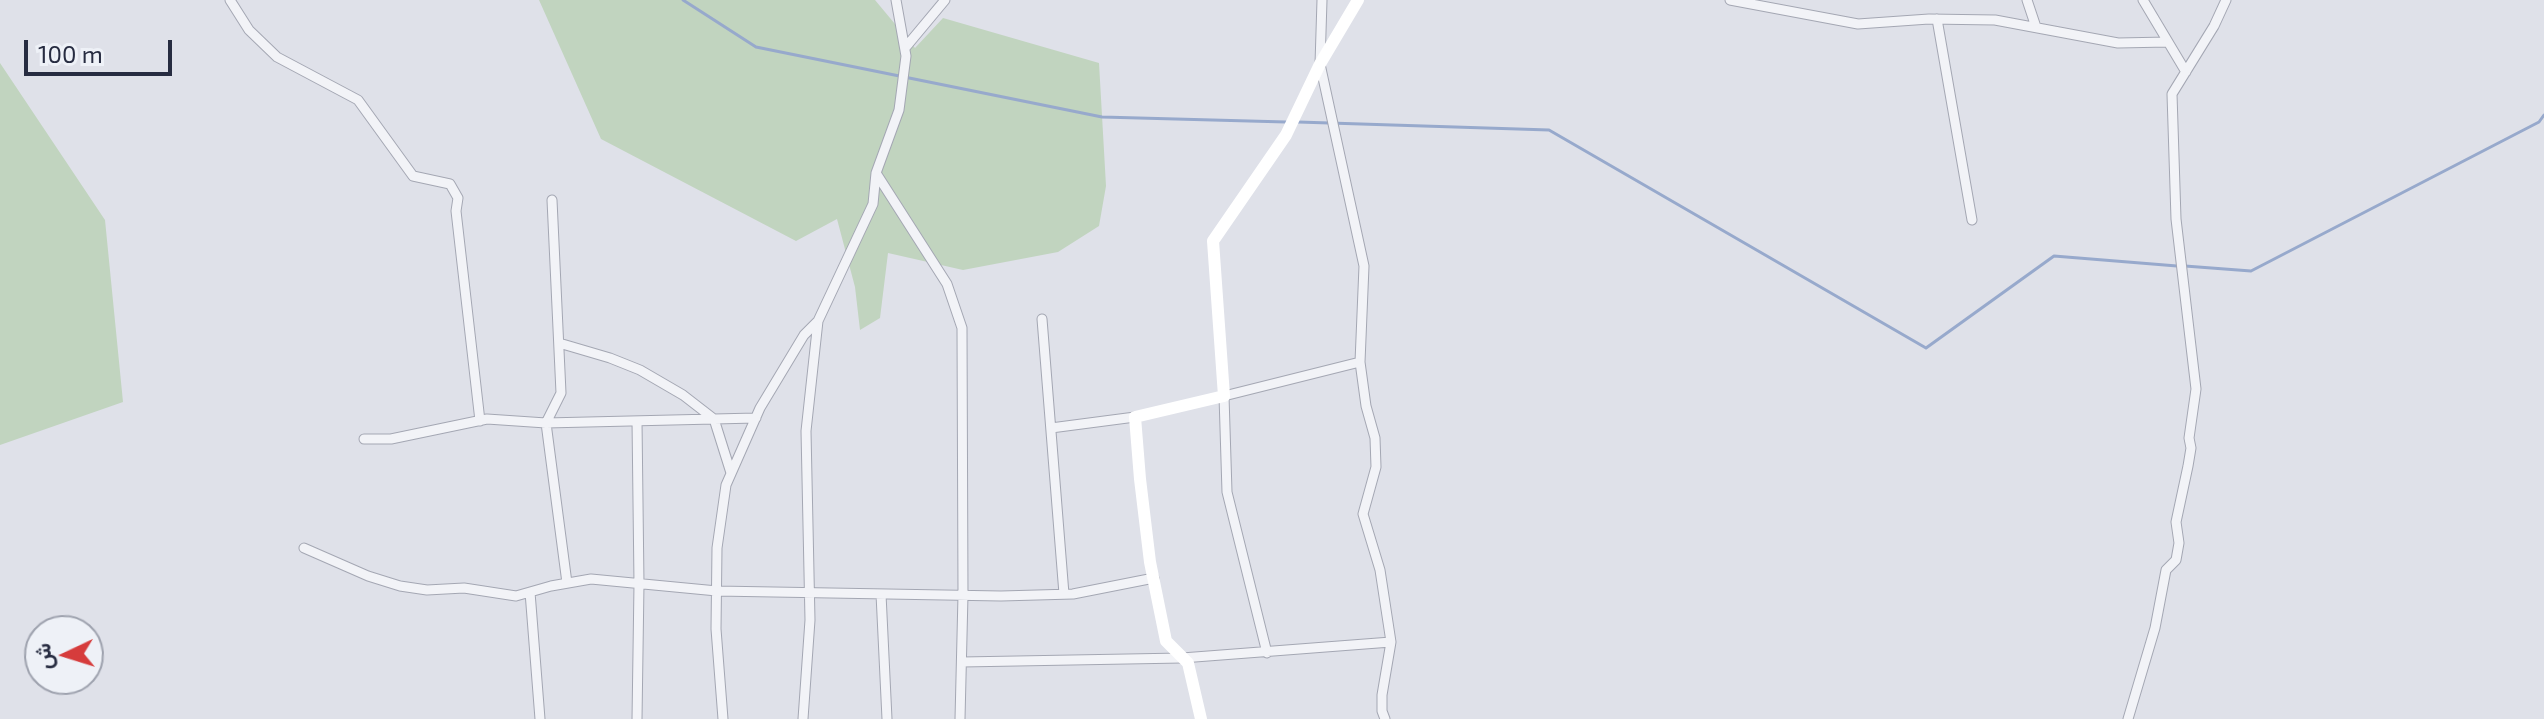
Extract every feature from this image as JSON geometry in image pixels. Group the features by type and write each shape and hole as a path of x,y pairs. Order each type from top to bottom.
{"street":[{"path":"230,0 249,30 277,57 358,100 413,176 450,184 458,198 456,211 480,421"},
{"path":"803,719 809,592 806,431 818,321 873,204 876,173 899,110 906,56 896,0"},
{"path":"905,48 945,0"},
{"path":"1322,0 1320,64 1364,266 1360,362 1366,406 1375,438 1376,467 1363,514 1380,570 1391,642 1382,695 1385,719"},
{"path":"1267,653 1227,492 1213,241 1286,135 1320,64 1358,0"},
{"path":"1730,0 1858,24 1937,19 1995,20 2118,43 2168,42"},
{"path":"2027,0 2036,27"},
{"path":"2143,0 2186,72"},
{"path":"2128,719 2155,628 2166,570 2176,560 2179,543 2176,522 2191,448 2189,438 2196,389 2176,219 2172,94 2214,26 2226,0"},
{"path":"1937,19 1972,220"},
{"path":"876,173 947,284 962,328 960,719"},
{"path":"552,200 561,393 546,423 567,583"},
{"path":"1042,319 1064,594"},
{"path":"723,719 716,629 717,548 726,485 756,418 804,335 818,321"},
{"path":"559,343 640,370 683,395 714,419 731,473"},
{"path":"1051,428 1135,417 1360,362"},
{"path":"1135,417 1140,479 1166,641 1188,663 1201,719"},
{"path":"364,439 391,439 487,419 546,423 756,418"},
{"path":"637,421 637,719"},
{"path":"304,548 368,576 400,586 427,590 464,588 516,596 591,579 717,591 963,595 1064,594 1154,578"},
{"path":"530,592 540,719"},
{"path":"881,594 887,719"},
{"path":"962,662 1182,658 1391,642"}],"green space":[{"path":"539,0 875,0 915,48 943,18 1099,63 1106,186 1099,226 1058,252 963,270 888,253 880,318 860,330 855,287 837,219 796,241 601,139"},
{"path":"0,63 105,220 123,402 0,445"}],"waterway":[{"path":"683,0 756,47 1102,117 1286,122"},
{"path":"2185,266 2251,271 2539,122 2544,115"},
{"path":"1298,122 1549,130 1926,348 2054,256 2177,266"}]}
